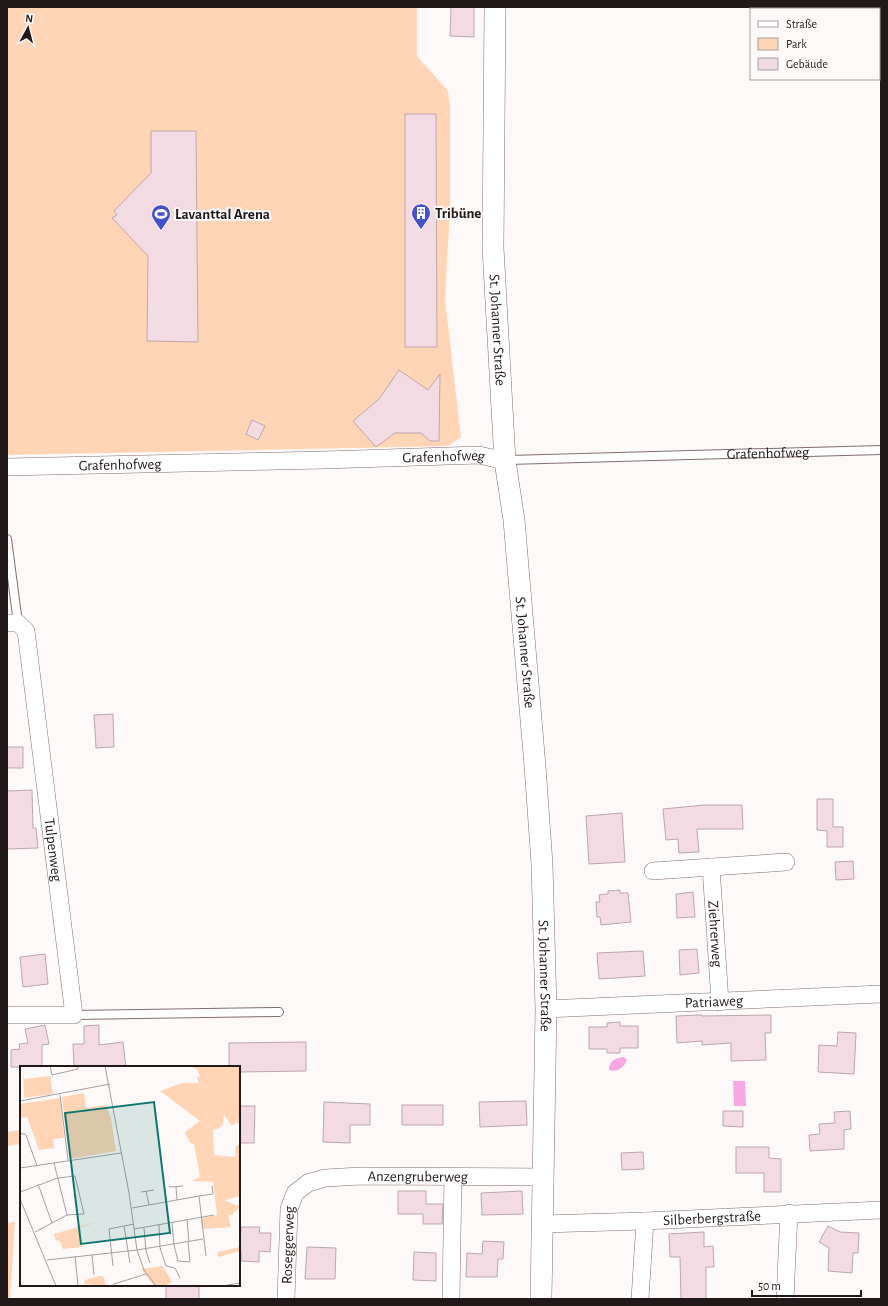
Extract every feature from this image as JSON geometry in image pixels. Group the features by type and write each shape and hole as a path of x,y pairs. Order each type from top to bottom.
{"street":[{"name":"St. Johanner Straße","path":"495,7 493,248 505,460 514,520 542,864 546,1009 541,1299"},
{"name":"Grafenhofweg","path":"7,467 480,455 505,460"},
{"name":"Tulpenweg","path":"12,623 26,631 74,1015"},
{"path":"653,871 786,862"},
{"name":"Ziehrerweg","path":"711,867 720,1002"},
{"name":"Patriaweg","path":"546,1009 881,994"},
{"path":"7,1015 74,1015"},
{"name":"Anzengruberweg","path":"295,1193 308,1183 325,1178 361,1176 544,1177"},
{"path":"451,1299 453,1177"},
{"name":"Roseggerweg","path":"286,1299 289,1209 295,1193"},
{"name":"Silberbergstraße","path":"543,1224 645,1221 790,1213 881,1210"},
{"path":"785,1299 790,1213"},
{"path":"640,1299 645,1221"}],"lane":[{"name":"Grafenhofweg","path":"505,460 881,450"},
{"path":"7,539 12,623"},
{"path":"74,1015 279,1012"}],"green space":[{"name":"Lavanttal Arena","path":"7,7 417,7 417,56 448,91 450,108 450,207 445,299 461,437 448,446 7,455"},
{"path":"20,1130 20,1144 7,1146 7,1132"},
{"path":"15,1222 10,1299 7,1299 7,1223"}],"shaded area":[{"path":"624,1057 627,1060 622,1067 614,1071 609,1070 610,1064 614,1060"},
{"path":"733,1081 745,1081 746,1106 734,1106"}],"building":[{"path":"451,7 474,7 474,37 450,36"},
{"name":"Tribüne","path":"405,114 436,114 437,347 405,347"},
{"name":"Lavanttal Arena","path":"151,131 196,131 198,342 147,341 148,256 112,218 117,215 114,211 151,173"},
{"path":"399,370 428,390 440,374 439,441 430,441 421,433 395,433 376,447 353,421 379,399"},
{"path":"252,420 265,426 258,440 246,434"},
{"path":"113,714 114,747 96,748 94,715"},
{"path":"7,747 23,747 23,768 7,768"},
{"path":"32,790 33,828 36,828 38,848 7,849 7,791"},
{"path":"817,799 833,799 833,827 843,827 843,847 827,847 827,831 817,830"},
{"path":"704,805 742,805 743,829 697,829 699,852 679,853 678,839 666,840 663,809"},
{"path":"622,813 625,862 589,864 586,816"},
{"path":"853,861 854,879 836,880 835,862"},
{"path":"620,890 620,893 628,893 631,922 601,925 600,917 597,917 596,902 600,902 599,895 608,894 608,891"},
{"path":"693,892 695,917 677,918 676,894"},
{"path":"697,949 699,973 680,975 679,950"},
{"path":"643,951 645,976 599,979 597,953"},
{"path":"45,954 48,984 23,987 20,957"},
{"path":"771,1015 771,1033 765,1033 766,1060 731,1061 731,1043 702,1045 702,1041 677,1043 676,1016"},
{"path":"620,1022 620,1026 638,1026 638,1048 620,1048 620,1053 607,1053 607,1049 589,1049 589,1027 607,1027 607,1023"},
{"path":"45,1025 49,1044 42,1045 42,1066 11,1067 11,1050 20,1049 19,1044 28,1043 25,1029"},
{"path":"99,1025 99,1045 123,1042 126,1066 74,1066 73,1044 84,1044 84,1026"},
{"path":"838,1032 856,1033 854,1074 818,1072 819,1045 837,1046"},
{"path":"306,1042 306,1071 240,1072 240,1066 229,1066 229,1043"},
{"path":"526,1101 527,1125 480,1127 479,1102"},
{"path":"324,1102 370,1104 370,1125 350,1125 350,1143 323,1142"},
{"path":"402,1105 443,1105 443,1125 402,1125"},
{"path":"240,1106 255,1106 254,1143 240,1143"},
{"path":"723,1111 743,1111 743,1127 723,1126"},
{"path":"850,1111 851,1129 844,1130 844,1149 810,1151 809,1135 820,1134 819,1124 835,1123 834,1112"},
{"path":"736,1147 769,1147 769,1158 781,1159 781,1192 764,1192 764,1173 736,1173"},
{"path":"643,1152 644,1169 622,1170 621,1153"},
{"path":"398,1191 426,1191 426,1204 443,1204 442,1224 423,1224 423,1214 398,1214"},
{"path":"522,1191 523,1214 482,1215 481,1193"},
{"path":"828,1226 840,1232 859,1233 858,1253 853,1253 852,1273 828,1271 829,1248 819,1242"},
{"path":"241,1227 260,1227 259,1233 271,1233 270,1252 259,1251 259,1262 241,1261"},
{"path":"704,1232 704,1247 713,1246 714,1267 706,1267 706,1299 681,1299 680,1257 670,1257 669,1234"},
{"path":"483,1241 504,1242 503,1259 498,1259 497,1277 466,1277 467,1253 482,1254"},
{"path":"307,1247 336,1248 335,1279 305,1279"},
{"path":"414,1252 436,1253 436,1281 413,1280"},
{"path":"166,1286 199,1286 199,1299 166,1299"}],"place":[{"name":"Tribüne","path":"421,230"},
{"name":"Lavanttal Arena","path":"161,231"}]}
